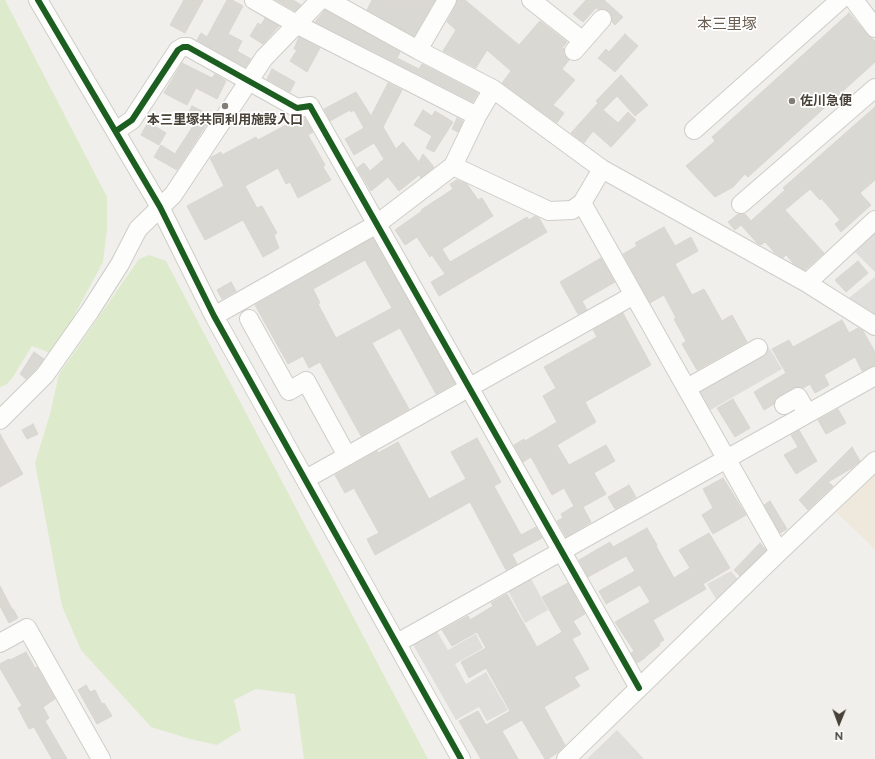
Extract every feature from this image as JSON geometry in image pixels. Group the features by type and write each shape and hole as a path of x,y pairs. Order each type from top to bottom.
{"street":[{"path":"38,0 160,207 214,316 461,759"},
{"path":"254,0 477,116"},
{"path":"0,420 45,375 90,311 120,264 138,229 173,194 269,52 320,0"},
{"path":"328,0 418,50 493,89 602,169 807,283 875,326"},
{"path":"418,50 447,0"},
{"path":"531,0 578,46 602,19"},
{"path":"694,130 840,0"},
{"path":"864,4 875,28"},
{"path":"116,132 132,120 178,50 183,47 188,47 297,108 310,106 639,688"},
{"path":"741,204 875,88"},
{"path":"214,316 376,224 453,166 477,116 493,89"},
{"path":"453,166 549,211 572,210 582,203 602,169"},
{"path":"582,203 779,552"},
{"path":"807,283 875,220"},
{"path":"306,479 634,295"},
{"path":"249,319 289,391"},
{"path":"687,388 758,348"},
{"path":"397,643 875,376"},
{"path":"264,405 306,381 347,456"},
{"path":"784,405 798,397 807,414"},
{"path":"566,759 875,461"},
{"path":"2,637 27,628 101,759"}],"shaded area":[{"path":"875,227 875,272 851,248"},
{"path":"875,277 875,318 845,301"},
{"path":"768,346 782,369 707,412 693,389"},
{"path":"875,472 875,549 835,511"},
{"path":"731,571 741,583 719,604 707,584"},
{"path":"529,575 548,610 525,623 506,587"},
{"path":"435,628 448,650 476,634 483,648 455,664 466,684 486,672 508,710 487,721 479,707 456,720 411,641"},
{"path":"617,730 644,759 587,759"}],"green space":[{"path":"0,0 5,0 107,197 107,229 103,262 61,340 50,353 32,346 13,377 7,384 0,387"},
{"path":"149,255 166,261 428,759 304,759 295,694 256,689 234,700 241,730 217,745 190,739 151,727 81,650 62,606 35,463 50,414 59,374 139,259"}],"building":[{"path":"184,0 203,0 185,33 170,25"},
{"path":"227,0 232,0 243,6 228,34 242,41 237,51 251,59 245,67 197,40 201,33 207,37"},
{"path":"276,0 293,0 301,5 295,11"},
{"path":"372,0 435,0 414,36 367,10"},
{"path":"457,0 465,0 519,45 540,21 567,42 562,48 564,49 564,55 569,60 562,69 575,80 553,105 564,113 557,123 502,83 511,71 487,50 476,68 443,51 456,30 447,22"},
{"path":"586,0 604,0 623,17 615,25 612,22 612,16 609,11 596,8 583,22 573,14"},
{"path":"325,10 400,52 397,58 419,69 422,64 478,93 473,102 315,22"},
{"path":"849,13 875,41 875,62 748,177 745,174 733,187 715,197 686,166 715,141 712,137"},
{"path":"265,18 279,26 263,44 250,36 258,23 261,25"},
{"path":"625,34 638,46 615,72 598,58 606,49 609,52"},
{"path":"299,37 320,48 307,72 290,61 297,50 294,49"},
{"path":"182,63 212,78 215,74 226,81 217,99 196,88 187,105 164,93"},
{"path":"272,69 295,82 290,92 267,79"},
{"path":"621,75 648,105 635,116 617,96 603,110 618,123 628,112 636,120 611,147 593,131 584,143 571,133 598,103 596,101"},
{"path":"388,83 402,90 383,127 396,149 403,142 419,162 423,154 434,167 421,178 419,175 399,191 388,177 371,191 357,168 364,163 370,171 384,159 374,143 354,155 345,139 364,128 354,110 351,112 350,110 330,121 324,109 356,92 371,116"},
{"path":"192,106 212,116 177,170 154,157 161,145 175,154 193,126 184,121"},
{"path":"875,107 875,180 860,193 871,205 841,232 835,224 840,220 821,198 820,200 810,189 785,210 824,253 805,270 794,264 786,255 783,258 775,253 765,242 761,245 757,243 741,225 735,230 728,222 738,214 745,214 751,221 785,190 783,188"},
{"path":"423,110 432,116 435,111 453,122 434,152 426,148 432,136 414,125"},
{"path":"304,117 313,132 308,135 325,165 323,167 331,180 298,198 290,182 286,184 278,168 245,186 257,208 262,206 277,233 274,235 279,248 263,257 243,220 205,240 187,206 224,186 210,158 221,152 222,155 256,137 258,140 299,118"},
{"path":"457,118 463,121 458,132 452,129"},
{"path":"148,122 166,133 159,145 141,135"},
{"path":"457,180 467,184 478,200 482,198 493,216 442,249 450,262 527,217 529,220 535,216 539,218 547,232 439,296 431,282 445,274 432,255 430,257 417,237 405,245 395,230 422,211 421,210 453,189 450,184"},
{"path":"664,227 675,246 691,237 698,251 675,264 692,295 704,289 722,321 732,315 747,342 697,370 682,344 686,341 674,319 676,318 664,295 650,303 623,254 637,246 635,243"},
{"path":"373,238 455,383 436,394 400,328 372,343 409,409 361,436 320,362 309,368 303,356 288,364 255,305","holes":["365,260 392,308 336,338 318,304 320,303 313,289"]},
{"path":"601,258 615,282 582,301 587,310 578,314 560,282"},
{"path":"858,261 868,273 846,292 835,280"},
{"path":"231,282 236,291 222,299 217,290"},
{"path":"623,313 651,365 585,402 596,422 557,445 569,465 606,445 615,461 594,473 606,494 583,507 591,522 566,537 557,521 563,518 561,514 574,506 564,488 552,495 531,457 523,462 514,445 524,439 525,441 557,422 543,396 556,388 544,367 597,337 593,330"},
{"path":"842,320 849,333 858,328 863,331 875,352 875,365 862,371 855,357 824,375 829,385 815,393 810,384 803,388 793,388 775,399 774,404 764,410 754,392 786,373 772,349 789,340 793,347"},
{"path":"34,352 44,359 26,379 20,374"},
{"path":"733,399 750,428 735,437 717,408"},
{"path":"838,409 846,423 826,434 818,420"},
{"path":"33,424 38,434 27,439 22,430"},
{"path":"799,430 817,461 796,474 784,455 798,447 791,435"},
{"path":"0,434 23,474 0,487"},
{"path":"477,438 501,482 494,486 521,535 536,527 542,538 512,554 517,564 506,570 470,502 375,555 367,539 379,533 354,488 345,493 335,475 377,451 378,453 398,442 429,499 466,479 451,452"},
{"path":"852,447 860,461 852,468 828,482 833,486 808,510 799,500"},
{"path":"723,478 746,515 713,534 702,515 713,508 703,489"},
{"path":"629,485 636,497 615,509 608,497"},
{"path":"770,501 787,529 780,533 764,505"},
{"path":"647,528 674,578 690,568 679,550 709,533 730,568 703,584 706,589 653,620 664,640 659,643 660,645 645,658 637,663 631,653 634,651 615,622 650,602 640,585 606,604 599,591 635,571 626,556 588,577 579,560 610,542 613,547"},
{"path":"760,543 766,550 740,576 734,570"},
{"path":"568,583 585,614 573,621 581,634 572,639 589,669 574,677 580,686 544,707 565,745 557,753 548,759 545,759 522,720 502,731 518,759 481,759 459,721 478,711 486,725 510,711 486,668 469,678 461,662 486,648 477,632 452,646 442,630 468,616 470,620 493,606 491,603 507,594 537,647 562,632 542,597"},
{"path":"0,586 18,618 9,623 0,606"},
{"path":"26,652 35,668 37,667 55,699 43,707 49,718 45,721 67,759 52,759 34,727 29,729 18,708 22,706 0,668 0,664"},
{"path":"86,685 90,692 95,690 102,704 104,703 112,716 97,724 78,690"}],"cycle path":[{"path":"38,0 160,207 214,316 461,759"},
{"path":"116,131 132,120 178,50 183,47 188,47 297,108 310,106 639,688"}],"place":[{"name":"佐川急便","path":"792,101"},
{"name":"本三里塚共同利用施設入口","path":"225,106"}],"district":[{"name":"本三里塚","path":"727,24"}]}
